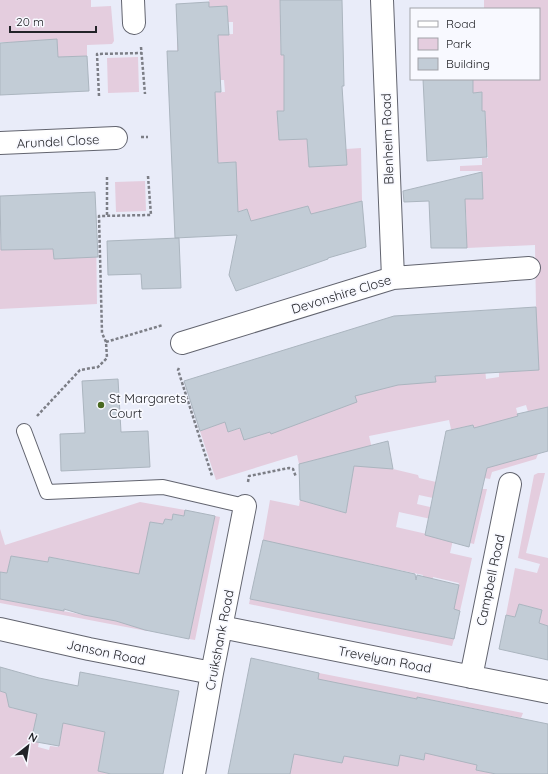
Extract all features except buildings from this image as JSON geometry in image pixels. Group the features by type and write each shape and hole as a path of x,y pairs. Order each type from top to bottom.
{"street":[{"path":"133,0 137,31"},
{"name":"Blenheim Road","path":"382,0 393,278"},
{"name":"Arundel Close","path":"0,143 116,138"},
{"name":"Devonshire Close","path":"182,342 393,278 529,268"},
{"name":"Campbell Road","path":"471,676 510,484"},
{"name":"Cruikshank Road","path":"194,774 245,506"},
{"name":"Trevelyan Road","path":"221,626 548,692"},
{"name":"Janson Road","path":"0,628 88,649 212,673"}],"lane":[{"path":"24,431 47,492 52,493 163,487 245,506"}],"path":[{"path":"137,31 142,53 145,94"},
{"path":"98,96 97,54 142,53"},
{"path":"24,431 80,370 98,367 107,358 106,342 102,333 99,216 151,215 148,176"},
{"path":"107,177 107,216"},
{"path":"106,342 168,324"},
{"path":"178,370 211,472 216,500"},
{"path":"245,506 249,476 289,468 292,469 296,477"}],"green space":[{"path":"0,0 91,0 91,7 111,6 114,41 112,44 87,45 87,56 58,57 57,39 12,59 11,42 0,42"},
{"path":"209,0 280,0 280,15 307,14 280,29 281,55 308,54 307,67 284,67 284,88 306,110 277,111 279,140 307,139 309,167 347,165 346,149 361,148 362,201 335,208 323,213 317,229 308,206 252,225 247,209 234,213 235,162 207,163 204,93 225,92 224,80 220,80 220,64 204,49 177,51 177,42 212,40 213,35 233,34 233,22 228,22 227,6 209,7"},
{"path":"484,0 548,0 548,442 529,415 526,405 516,408 518,416 478,441 473,425 453,429 461,457 453,438 449,420 369,436 376,465 383,468 418,475 419,478 436,482 433,498 419,495 417,504 443,510 440,521 399,512 396,527 453,540 450,553 472,558 460,611 453,609 459,583 433,577 427,603 417,601 423,575 395,569 389,594 376,591 381,566 353,560 348,585 334,582 339,557 312,551 306,576 277,544 263,540 270,500 299,506 300,500 346,513 351,483 344,453 299,464 297,455 216,480 200,431 214,426 219,405 228,432 355,395 404,383 436,381 433,346 483,344 486,379 499,377 499,372 536,307 535,245 467,248 466,211 429,212 429,210 462,209 462,199 483,198 482,171 460,171 460,166 482,165 482,158 488,158 487,146 481,146 460,123 486,122 485,111 482,111 482,93 473,93 473,80 540,80 540,8 484,8"},
{"path":"138,57 139,92 108,93 107,58"},
{"path":"145,181 146,211 116,212 115,182"},
{"path":"96,227 97,304 0,309 0,235 1,250 53,249 54,259 66,259"},
{"path":"538,454 536,459 492,472 490,479 484,478 486,467"},
{"path":"538,473 545,473 526,553 548,558 548,626 539,624 542,610 519,604 515,617 506,615 515,568 537,573 540,564 518,558 534,475"},
{"path":"482,489 487,489 474,544 470,543"},
{"path":"140,502 185,510 184,516 173,514 172,520 165,519 163,524 150,522 148,533 150,617 147,631 0,603 0,599 84,615 99,591 104,567 82,563 78,587 64,584 68,560 49,557 44,579 34,560 11,556 7,573 1,572 0,575 0,529 5,545"},
{"path":"215,516 220,517 195,640 189,639"},
{"path":"250,599 454,639 452,646 249,604"},
{"path":"319,673 523,713 521,718 418,697 417,699 357,687 329,760 342,763 346,745 400,754 424,760 426,750 480,745 476,770 496,774 290,774 261,768 315,689"},
{"path":"92,675 106,677 104,688 135,738 100,761 98,771 111,774 0,774 0,691 6,693 9,707 15,709 17,704 38,709 32,741 39,742 38,747 49,750 50,746 58,747 64,718"}],"place":[{"name":"St Margarets Court","path":"101,405"}]}
